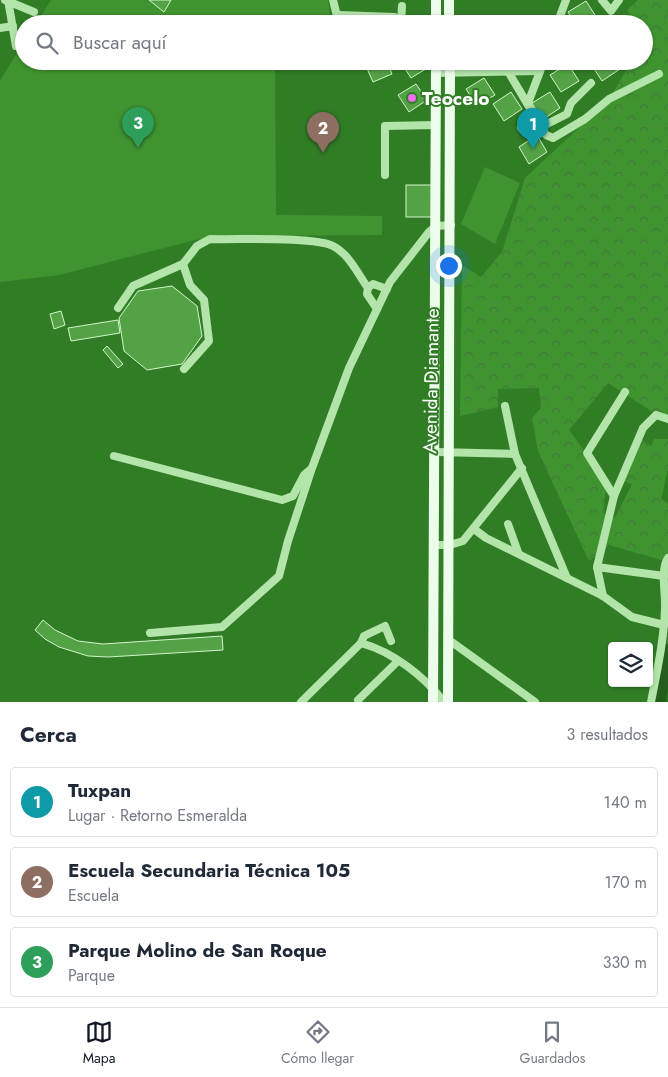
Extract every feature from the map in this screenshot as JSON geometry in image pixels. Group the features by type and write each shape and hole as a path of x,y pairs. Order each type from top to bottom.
{"main road":[{"path":"436,0 436,15"},
{"path":"449,0 449,15"},
{"name":"Avenida Diamante","path":"448,702 450,545 448,454 451,225 450,72"},
{"name":"Avenida Diamante","path":"433,702 436,452 436,73"},
{"path":"436,158 450,158"}],"street":[{"path":"333,0 338,15"},
{"path":"602,0 612,11 619,0"},
{"path":"7,1 34,12"},
{"path":"7,1 15,39"},
{"path":"559,15 563,1"},
{"path":"402,6 402,15"},
{"path":"0,28 13,26"},
{"path":"436,73 540,71 528,103"},
{"path":"509,73 546,135 552,138 585,119 609,99 659,74"},
{"path":"541,127 567,114 571,103 591,83"},
{"path":"521,128 536,119"},
{"path":"385,176 385,126 436,125"},
{"path":"150,633 222,627 279,576 288,541 312,468 349,368 377,309 387,289 428,232 436,226 451,225"},
{"path":"118,308 133,286 183,264 197,246 210,239 313,241 332,245 342,252 368,288"},
{"path":"183,264 190,285 204,300 209,340 184,369"},
{"path":"377,309 367,294 368,288 373,284 387,289"},
{"path":"614,496 587,453 625,392"},
{"path":"505,406 515,454 567,578"},
{"path":"603,596 597,567 614,496 643,428 656,415 668,419"},
{"path":"436,452 448,454 515,454"},
{"path":"114,456 282,500 293,496 304,475 312,468"},
{"path":"435,545 450,545 463,541 474,530 522,468"},
{"path":"508,524 518,552"},
{"path":"474,530 486,538 518,552 603,596 632,617 664,625"},
{"path":"651,702 662,647 664,576 668,558"},
{"path":"597,567 664,576"},
{"path":"301,702 361,643 364,636 385,626 391,641"},
{"path":"449,640 536,702"},
{"path":"361,643 383,649 433,689 444,702"},
{"path":"358,700 398,661"}],"green space":[{"path":"51,0 328,0 330,15 42,15"},
{"path":"638,0 668,0 668,422 608,383 569,430 607,482 603,513 615,518 632,484 620,480 642,440 651,446 654,439 668,439 668,469 661,499 668,503 668,562 609,545 589,561 538,451 532,418 541,408 539,388 498,389 498,407 460,416 462,265 481,277 502,252 525,178 608,101 627,70 653,70 653,15 630,15 627,10"},
{"path":"15,56 15,70 275,70 276,215 382,216 382,235 224,236 195,240 59,275 0,282 0,81"},
{"path":"485,167 520,183 495,244 461,224"}],"building":[{"path":"149,0 171,0 164,12"},
{"path":"586,1 595,15 570,15 568,12"},
{"path":"368,70 390,70 392,74 373,82"},
{"path":"406,70 424,70 411,78"},
{"path":"558,70 572,70 579,81 561,92 550,75"},
{"path":"595,70 618,70 602,81"},
{"path":"484,78 495,95 477,106 466,89"},
{"name":"Teocelo","path":"416,84 427,100 409,112 398,95"},
{"path":"511,92 522,109 504,121 493,104"},
{"path":"550,92 560,108 542,120 532,103"},
{"path":"537,135 547,152 529,164 519,147"},
{"path":"406,185 432,185 432,217 406,217"},
{"path":"172,286 197,306 202,336 182,364 147,370 124,351 119,318 138,291"},
{"path":"61,311 65,325 54,329 50,314"},
{"path":"118,320 120,333 71,341 68,328"},
{"path":"107,346 123,364 118,368 103,350"},
{"path":"43,620 55,630 78,641 103,644 222,636 223,650 108,657 88,656 59,647 45,639 35,630"}],"waterway":[{"path":"660,702 668,650"}],"place":[{"name":"Teocelo","path":"412,98"},
{"name":"Parque Molino de San Roque","path":"138,148"},
{"name":"Tuxpan","path":"533,149"},
{"name":"Escuela Secundaria Técnica 105","path":"323,153"}]}
